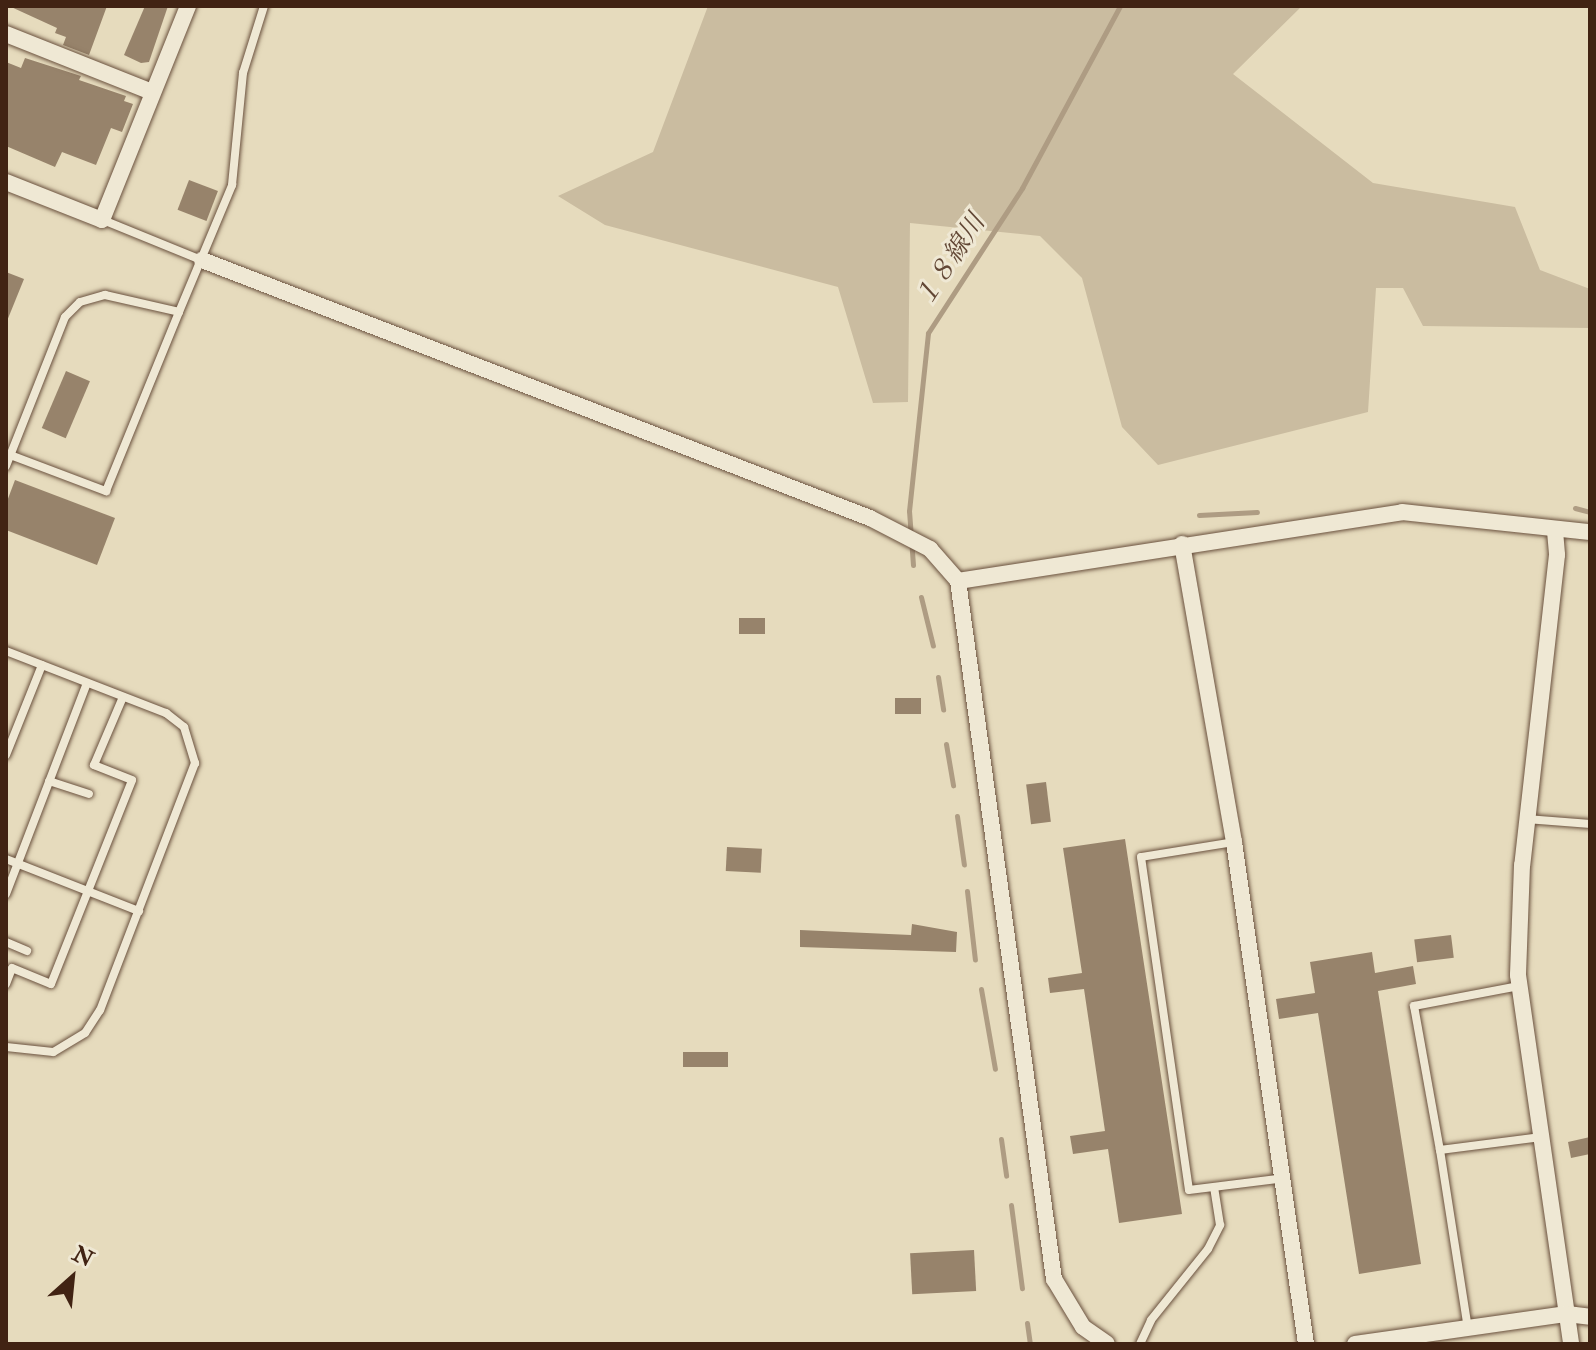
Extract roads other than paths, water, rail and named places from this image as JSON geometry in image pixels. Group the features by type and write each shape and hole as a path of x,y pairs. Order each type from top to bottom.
{"street":[{"path":"6,182 102,220 188,6"},
{"path":"6,34 152,92"},
{"path":"202,260 870,518 930,549 958,581 1054,1279 1083,1327 1107,1344"},
{"path":"958,581 1402,512 1514,521 1555,531 1590,532"},
{"path":"1555,531 1557,555 1527,819 1519,986 1571,1344"},
{"path":"1182,544 1234,842 1285,1178 1306,1344"},
{"path":"1355,1344 1567,1314 1590,1317"}],"lane":[{"path":"10,455 106,491 232,185 243,73 264,6"},
{"path":"102,220 202,260"},
{"path":"6,466 65,317 80,302 105,295 179,312"},
{"path":"6,651 123,697 184,727 195,763 139,911 85,1033 53,1052 6,1047"},
{"path":"6,755 42,665"},
{"path":"6,894 87,683"},
{"path":"6,984 12,968 51,984 132,780 94,765 123,697"},
{"path":"49,781 89,794"},
{"path":"1527,819 1590,824"},
{"path":"1234,842 1141,857 1189,1190 1285,1178"},
{"path":"6,859 139,911"},
{"path":"6,942 27,951"},
{"path":"1468,1328 1414,1006 1519,986"},
{"path":"1440,1150 1541,1137"},
{"path":"1140,1344 1151,1320 1208,1249 1220,1225 1214,1187"}],"waterway":[{"name":"１８線川","path":"913,565 909,511 928,333 1022,188 1120,6"},
{"path":"1575,508 1590,512"},
{"path":"1199,515 1257,512"},
{"name":"１８線川","path":"921,597 933,646"},
{"name":"１８線川","path":"938,677 943,710"},
{"name":"１８線川","path":"946,744 953,785"},
{"name":"１８線川","path":"957,816 964,865"},
{"name":"１８線川","path":"967,891 975,960"},
{"name":"１８線川","path":"981,989 995,1069"},
{"name":"１８線川","path":"1001,1139 1006,1176"},
{"name":"１８線川","path":"1011,1205 1022,1288"},
{"name":"１８線川","path":"1027,1323 1030,1344"}]}
